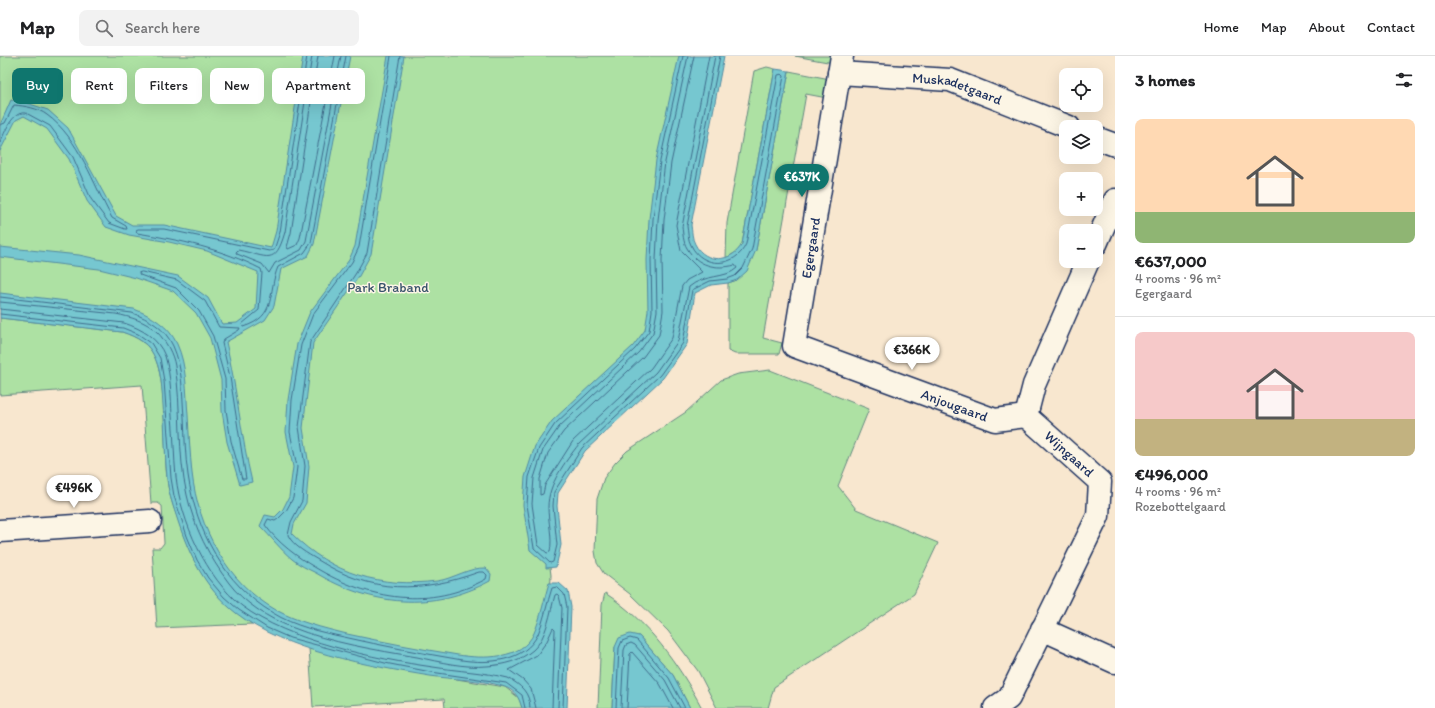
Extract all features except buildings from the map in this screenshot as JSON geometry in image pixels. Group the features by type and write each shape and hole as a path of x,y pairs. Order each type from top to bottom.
{"street":[{"name":"Muskadetgaard","path":"841,64 950,80 1059,123"},
{"name":"Egergaard","path":"794,346 841,64"},
{"path":"1103,141 1115,145"},
{"path":"1103,228 1115,200"},
{"path":"1026,416 1034,385 1085,268"},
{"name":"Anjougaard","path":"794,346 995,420 1026,416"},
{"name":"Wijngaard","path":"995,708 1009,698 1042,629 1107,520 1100,482 1026,416"},
{"path":"0,531 150,522"},
{"path":"1042,629 1115,662"}],"green space":[{"name":"Park Braband","path":"0,56 691,56 651,327 550,453 547,544 551,575 548,652 517,672 350,646 236,593 191,524 167,352 146,322 0,295"},
{"path":"795,56 834,56 833,63"},
{"path":"767,67 775,69 742,244 738,251 726,258 727,223 754,71"},
{"path":"789,71 830,79 827,98 806,94 763,338 782,343 779,354 735,354 728,351 728,283 737,280 756,250"},
{"path":"0,318 122,332 133,336 147,345 156,360 161,378 168,488 184,536 205,579 226,602 252,624 157,628 152,548 160,548 164,543 162,506 158,503 151,503 142,385 0,395"},
{"path":"770,370 869,409 838,486 856,509 938,543 914,594 774,687 768,708 717,708 698,671 668,631 630,594 604,574 597,563 595,551 597,499 604,478 615,463 627,451 686,412 721,380 738,374"},
{"path":"605,593 635,616 661,644 683,675 702,708 690,708 673,675 639,636 615,647 612,708 598,708 602,605"},
{"path":"309,648 384,667 505,687 519,698 522,708 445,708 444,699 313,707"}],"water":[{"path":"303,56 350,56 348,68 301,68"},
{"path":"388,56 404,56 371,254 359,276 313,343 303,428 309,466 306,503 294,524 292,534 307,548 324,559 358,575 377,580 416,583 437,581 480,568 486,568 491,574 490,581 468,591 424,601 402,601 380,598 358,593 337,584 295,561 284,552 260,526 265,515 275,517 283,509 289,497 293,467 286,432 288,400 297,344 310,312 349,260 355,246"},
{"path":"679,56 724,56 691,225 695,244 699,251 712,258 718,259 732,255 742,244 775,69 789,71 756,250 747,271 737,280 728,283 711,285 695,293 687,344 663,378 585,451 558,493 557,506 561,545 556,567 546,568 546,564 530,550 523,505 525,477 535,446 552,421 633,346 645,330 648,311 647,260 649,219 656,160"},
{"path":"11,100 12,104 30,104 48,110 68,128 116,216 132,225 164,225 271,248 276,231 296,104 341,104 314,244 308,256 281,269 274,306 265,320 226,342 252,482 240,485 227,442 222,411 221,380 210,338 196,313 173,291 136,278 99,269 0,257 0,247 79,255 178,276 208,298 222,324 237,323 256,309 258,272 207,251 129,235 106,227 87,201 69,159 47,129 24,116 16,120 0,151 0,125"},
{"path":"0,293 134,309 153,318 165,327 174,338 183,361 192,473 195,493 208,533 229,569 243,585 259,599 276,610 302,621 347,634 458,655 479,657 501,656 521,648 528,642 534,633 541,614 549,583 559,583 568,591 571,607 567,708 522,708 514,693 509,689 498,685 479,681 406,672 328,655 278,637 256,626 236,613 215,592 198,569 181,529 169,492 167,478 160,372 149,348 137,338 122,332 0,318"},
{"path":"630,634 639,636 673,675 690,708 612,708 615,647 619,638"}]}
